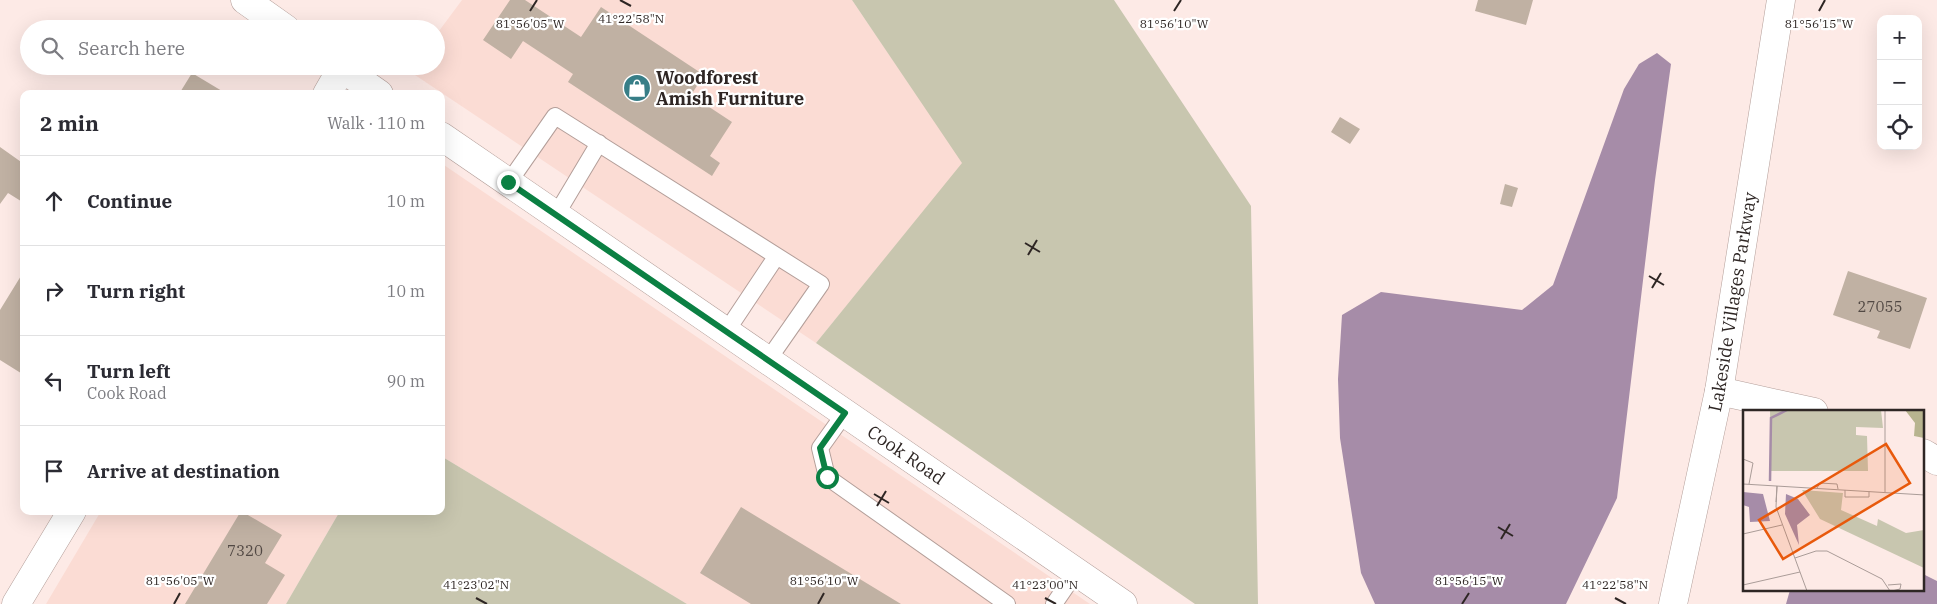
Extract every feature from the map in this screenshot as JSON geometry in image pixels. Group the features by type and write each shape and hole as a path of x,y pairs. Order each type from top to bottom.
{"street":[{"path":"245,0 273,20"},
{"name":"Lakeside Villages Parkway","path":"1673,604 1719,391 1781,0"},
{"path":"329,90 337,75"},
{"path":"352,75 373,90"},
{"name":"Cook Road","path":"445,139 1122,604"},
{"path":"1719,391 1805,410"},
{"path":"1924,454 1937,461"},
{"path":"16,604 70,515"}],"lane":[{"path":"508,182 555,116 821,284 768,360"},
{"path":"556,215 599,143"},
{"path":"726,332 776,257"},
{"path":"845,413 820,448 827,477 1007,604"},
{"path":"1054,604 1076,572"}],"shaded area":[{"path":"462,0 852,0 963,163 816,343 445,95 445,90 437,90 415,75 445,75 445,23"},
{"path":"852,0 1114,0 1251,206 1258,604 1195,604 816,343 962,163"},
{"path":"1657,53 1671,64 1655,180 1617,498 1566,604 1375,604 1361,573 1340,438 1338,379 1342,315 1381,292 1522,310 1553,285 1624,89 1639,64"},
{"path":"445,166 1090,604 687,604 445,458"},
{"path":"445,458 687,604 286,604 338,515 445,515"},
{"path":"99,515 338,515 286,604 46,604"},
{"path":"1924,574 1937,581 1937,604 1786,604 1789,592 1924,592"}],"building":[{"name":"Woodforest Amish Furniture","path":"510,0 525,0 581,37 601,7 704,75 691,95 732,122 710,156 720,163 712,176 568,82 573,74 523,41 511,59 483,40"},
{"path":"1478,0 1533,0 1526,25 1475,11"},
{"path":"191,75 195,75 220,90 181,90"},
{"path":"1340,117 1360,129 1350,144 1331,132"},
{"path":"0,147 20,161 20,200 8,193 0,204"},
{"path":"1505,184 1518,188 1512,207 1500,204"},
{"path":"1848,271 1927,298 1910,349 1877,338 1880,331 1833,315"},
{"path":"20,278 20,372 0,360 0,310"},
{"path":"741,507 901,604 751,604 700,573"},
{"path":"239,515 248,515 282,535 265,563 285,575 267,604 185,604"}],"place":[{"name":"Woodforest Amish Furniture","path":"637,88"}],"route":[{"path":"508,182 845,413 820,448 827,477"}]}
